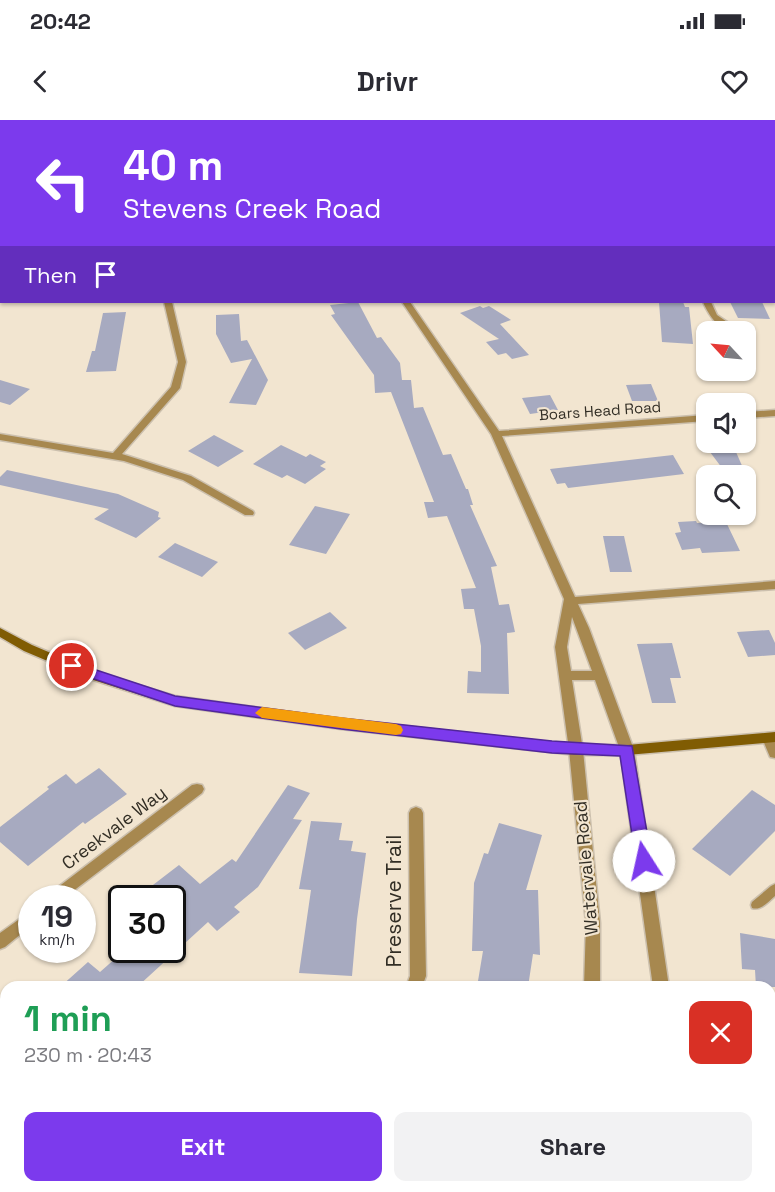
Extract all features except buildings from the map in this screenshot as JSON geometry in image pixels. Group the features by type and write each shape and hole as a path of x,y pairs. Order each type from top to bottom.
{"street":[{"path":"762,120 775,120"},
{"path":"115,456 175,388 182,362 168,303"},
{"path":"407,303 496,434 568,601 583,628 627,750 660,981"},
{"path":"707,303 713,316 720,321"},
{"path":"756,414 775,413"},
{"name":"Boars Head Road","path":"496,434 696,419"},
{"path":"0,437 115,456 187,477 249,513"},
{"path":"568,601 775,585"},
{"name":"Watervale Road","path":"568,601 561,647 576,750 593,922 591,981"},
{"path":"0,632 28,648 94,675 175,701 341,724 576,750 627,750 771,738 775,753"},
{"path":"566,676 600,675"},
{"name":"Creekvale Way","path":"71,885 197,789"},
{"name":"Preserve Trail","path":"416,813 418,975 416,981"},
{"path":"0,942 18,927"}],"lane":[{"path":"756,906 775,889"}],"slow traffic":[{"path":"262,713 396,730"}],"route":[{"path":"72,666 175,701 341,724 576,750 627,750 644,861"}]}
